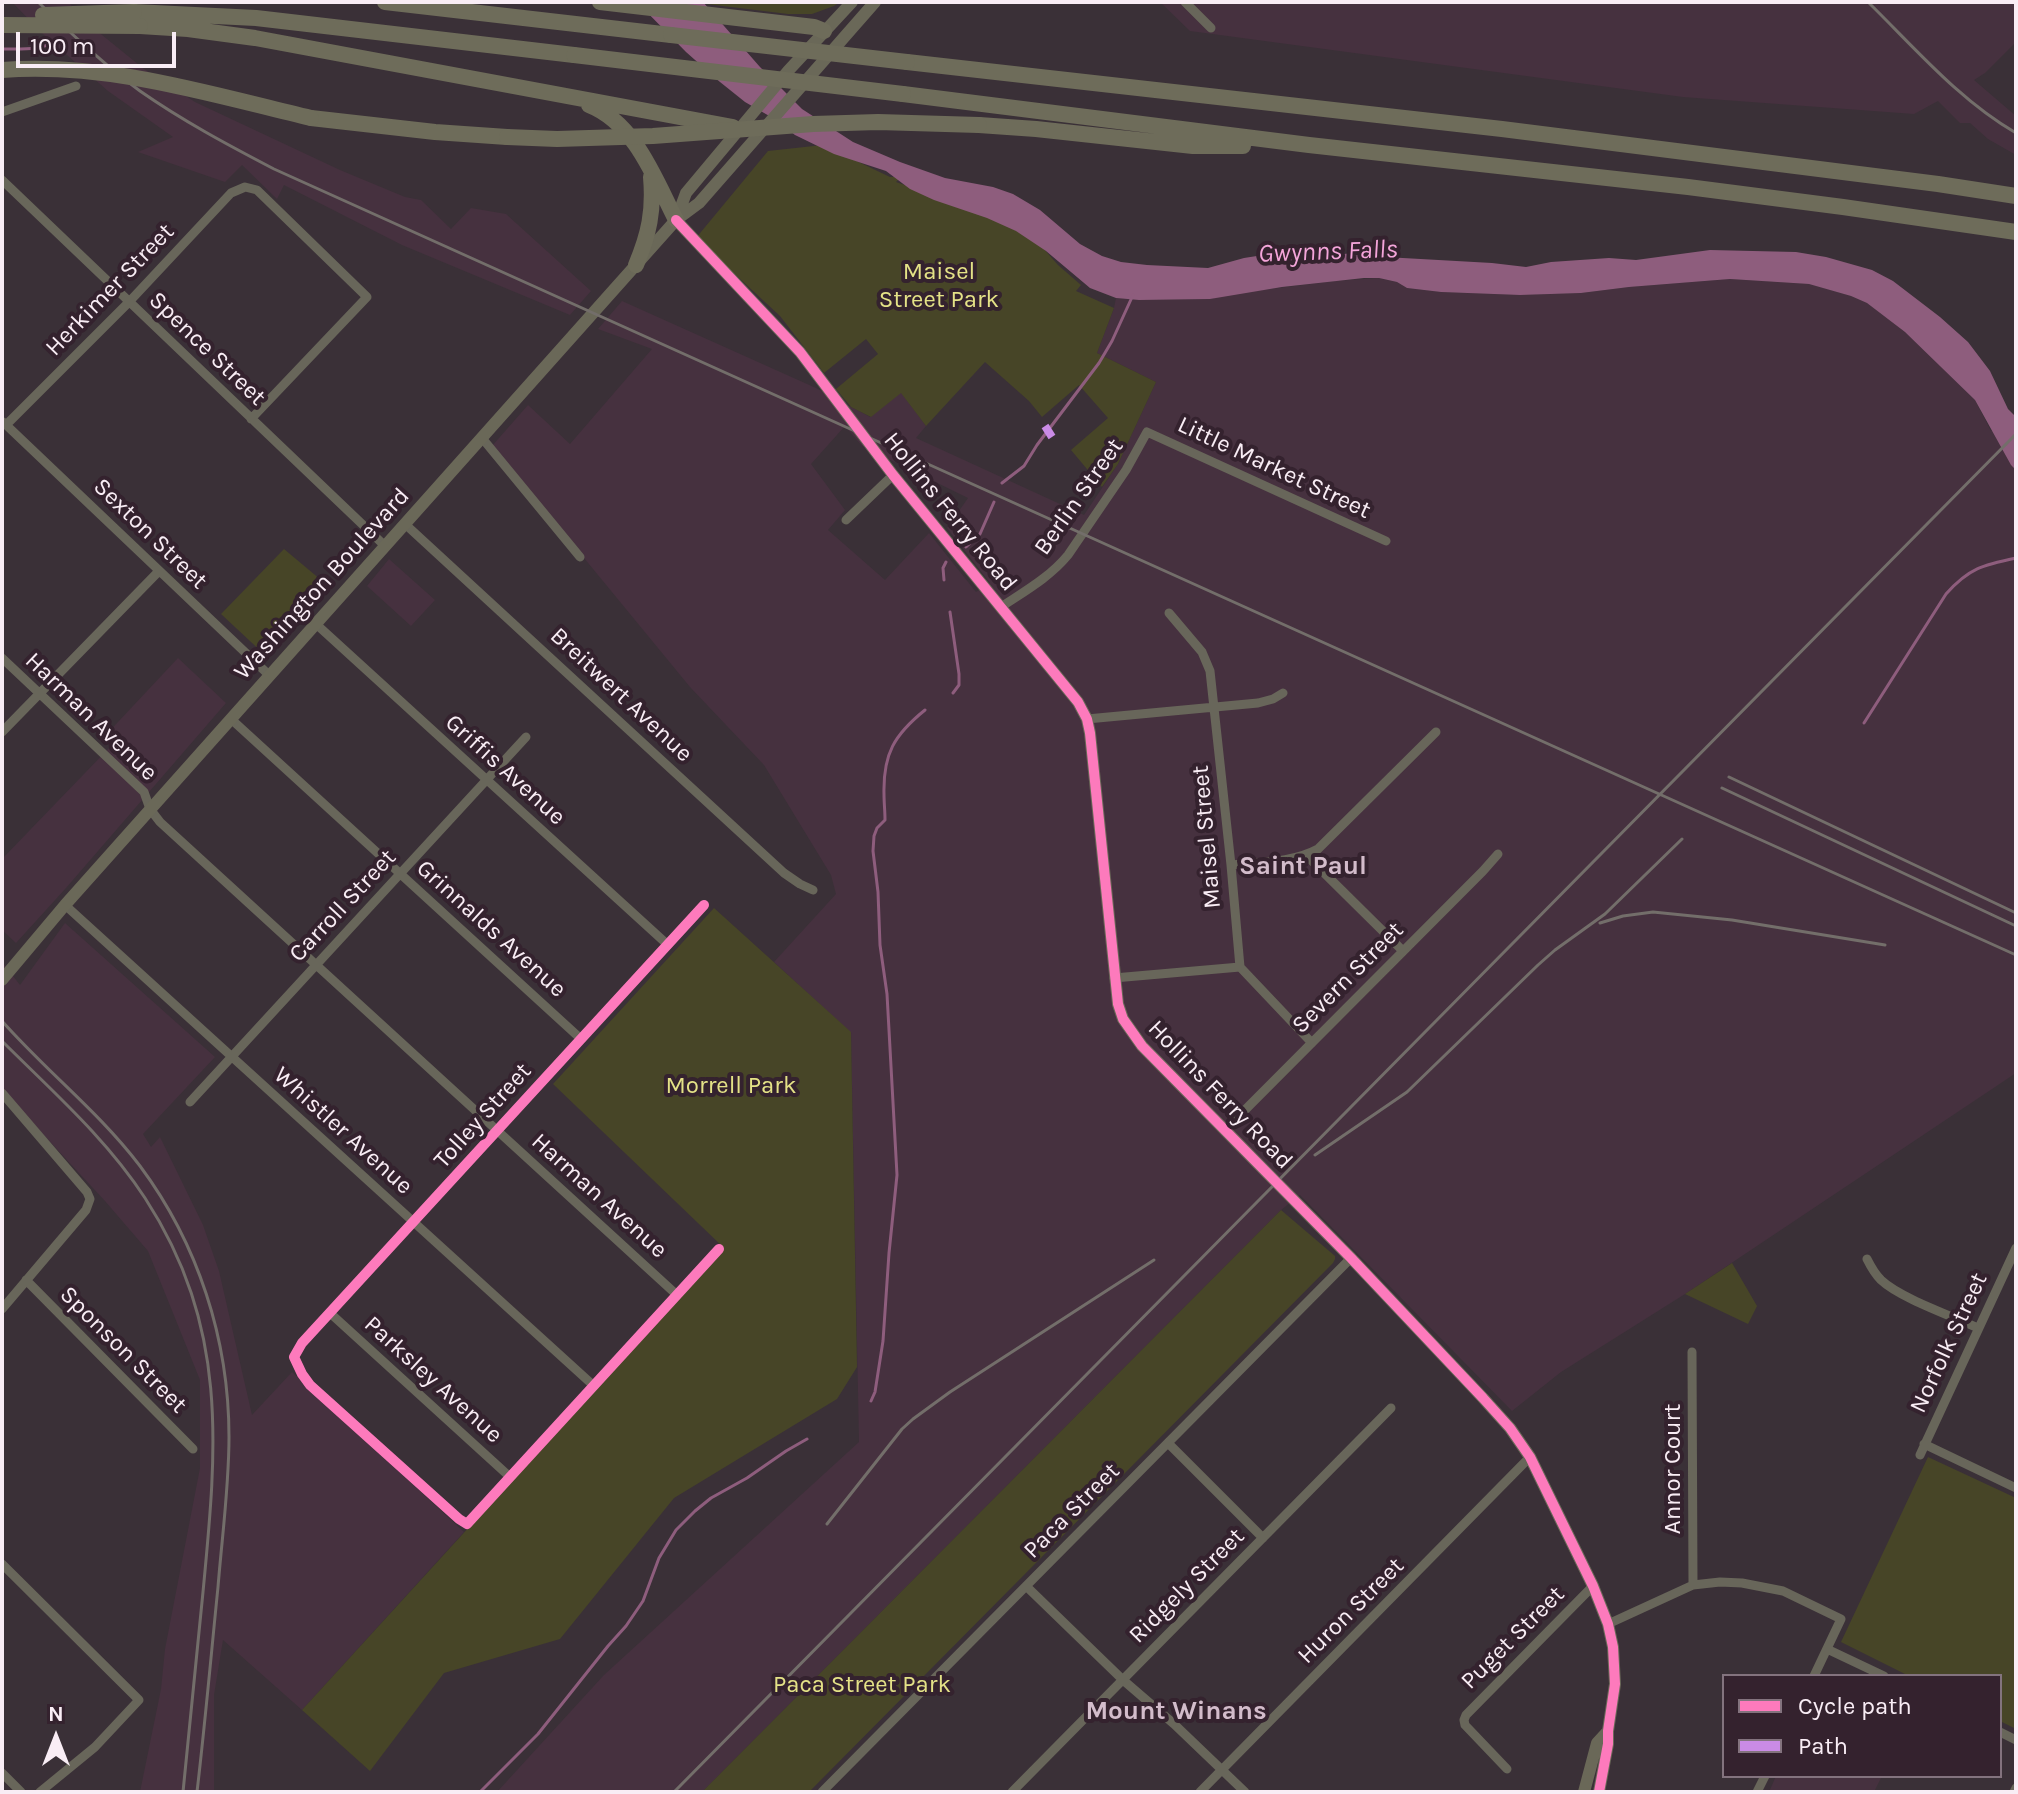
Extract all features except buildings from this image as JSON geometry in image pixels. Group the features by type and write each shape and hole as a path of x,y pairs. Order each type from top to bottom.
{"highway":[{"path":"385,2 1502,129 2016,196"},
{"path":"600,2 814,27 824,31"},
{"path":"2,23 137,19 186,13 256,18 1309,145 1688,187 2016,232"},
{"path":"137,19 763,129"},
{"path":"2,70 106,72 311,118 507,137 653,136 878,122 979,125 1193,146 1309,145"},
{"path":"565,96 595,108 632,139 676,220"},
{"path":"636,265 648,237 653,197 651,171"}],"street":[{"name":"Washington Boulevard","path":"676,220 686,193 741,125 852,2"},
{"name":"Washington Boulevard","path":"3,978 676,220 699,203 875,2"},
{"path":"1185,2 1211,28"},
{"path":"824,31 839,42"},
{"path":"2,112 76,86"},
{"name":"Spence Street","path":"2,180 385,546"},
{"name":"Herkimer Street","path":"4,423 129,302 231,193 245,187 257,190 367,297 251,419"},
{"name":"Hollins Ferry Road","path":"676,220 800,352 893,475 1078,702 1087,719 1092,746 1118,1004 1131,1031 1142,1046 1351,1258 1483,1398 1510,1428 1530,1457 1593,1586 1608,1624 1614,1653 1616,1673 1599,1792"},
{"name":"Sexton Street","path":"4,423 270,676"},
{"name":"Little Market Street","path":"1147,432 1386,541"},
{"name":"Berlin Street","path":"1001,607 1059,567 1126,470 1147,432"},
{"path":"482,438 580,557"},
{"path":"846,520 893,475"},
{"name":"Breitwert Avenue","path":"405,524 773,862 800,884 813,890"},
{"path":"2,732 159,571"},
{"name":"Maisel Street","path":"1169,613 1208,662 1240,967"},
{"name":"Griffis Avenue","path":"316,624 668,945"},
{"name":"Harman Avenue","path":"2,658 144,792 150,809 160,822 201,861 677,1295"},
{"path":"1087,719 1258,703 1283,693"},
{"name":"Grinnalds Avenue","path":"231,719 581,1039"},
{"path":"1231,865 1291,859 1318,849 1436,732"},
{"name":"Carroll Street","path":"190,1102 526,737"},
{"name":"Severn Street","path":"1225,1130 1498,854"},
{"path":"1306,855 1403,951"},
{"name":"Whistler Avenue","path":"65,905 594,1386"},
{"name":"Tolley Street","path":"510,1477 467,1524 310,1385 294,1357 302,1343 704,905"},
{"path":"1114,978 1240,967 1312,1043"},
{"path":"2,1093 90,1199 86,1210 2,1309"},
{"name":"Norfolk Street","path":"1920,1455 2016,1248"},
{"path":"510,1477 719,1249"},
{"name":"Paca Street","path":"822,1792 1351,1258"},
{"path":"1867,1259 1883,1283 1978,1328"},
{"name":"Sponson Street","path":"26,1280 193,1449"},
{"name":"Parksley Avenue","path":"330,1313 510,1477"},
{"name":"Annor Court","path":"1692,1352 1693,1585"},
{"name":"Ridgely Street","path":"1012,1792 1391,1408"},
{"path":"1168,1443 1263,1538"},
{"path":"1924,1444 2016,1488"},
{"name":"Huron Street","path":"1200,1792 1530,1457"},
{"path":"2,1564 139,1700 95,1747 40,1792"},
{"path":"1608,1624 1693,1585 1720,1582 1764,1586 1799,1598 1841,1619 1815,1674"},
{"path":"1026,1586 1245,1792"},
{"name":"Puget Street","path":"1507,1769 1468,1729 1464,1720 1470,1710 1593,1586"},
{"path":"1827,1649 1880,1674"},
{"name":"Hollins Ferry Road","path":"1584,1792 1597,1743 1608,1731"},
{"path":"2,1773 21,1792"}],"shaded area":[{"path":"12,2 68,2 91,26 144,69 195,102 340,170 405,197 421,200 451,229 471,208 506,214 591,291 570,315 402,245 284,185 277,199 242,165 225,182 138,152 173,137 108,91"},
{"name":"Gwynns Falls","path":"637,2 703,2 802,109 853,142 945,178 1013,194 1040,210 1080,244 1121,262 1208,268 1276,253 1307,256 1359,253 1526,267 1609,258 1636,260 1710,250 1796,252 1872,270 1893,281 1940,317 1968,342 1990,371 2008,409 2016,417 2016,470 1975,400 1905,332 1867,303 1809,284 1730,279 1581,293 1520,295 1441,292 1407,288 1379,278 1364,278 1210,299 1116,298 1090,288 1046,251 1016,231 934,200 910,189 886,171 834,154 795,135 720,82"},
{"path":"1160,2 2016,2 2016,42 1974,80 2016,116 2016,155 1988,139 1970,123 1960,123 1938,101 1914,114 1683,97 1190,31"},
{"path":"1378,278 1397,282 1407,288 1520,295 1581,293 1730,279 1809,284 1867,303 1892,321 1975,400 1991,431 2016,420 2016,1073 1685,1294 1561,1372 1512,1411 1300,1195 1281,1210 702,1792 497,1792 604,1675 859,1442 851,1033 774,962 836,894 831,875 764,765 690,687 492,446 528,405 570,444 652,349 598,329 622,301 816,388 870,417 901,392 926,426 916,438 1084,515 1118,464 1156,382 1097,353 1116,298 1210,299","holes":["845,426 862,446 968,498 947,528 990,583 976,592 929,533 885,580 828,530 845,510 811,464"]},
{"path":"389,559 435,600 411,626 367,586"},
{"path":"178,658 226,703 16,943 2,930 2,859 111,746 103,738"},
{"path":"65,923 215,1057 143,1134 151,1147 160,1137 203,1225 219,1271 252,1415 292,1372 464,1532 302,1710 223,1640 214,1695 214,1792 140,1792 200,1468 200,1380 148,1251 2,1090 2,962 20,985"},
{"path":"1775,1778 1881,1778 1874,1792 1769,1792"}],"green space":[{"path":"690,2 840,2 812,14 788,14"},
{"name":"Maisel Street Park","path":"823,145 890,177 898,177 896,182 922,191 929,188 1036,240 1081,285 1076,291 1114,308 1097,353 1156,382 1118,464 1102,487 1071,450 1108,418 1079,385 1042,417 1029,401 985,362 926,426 901,393 871,417 851,407 836,389 878,354 866,339 824,373 780,316 696,238 768,151"},
{"path":"284,549 327,585 266,656 221,614"},
{"name":"Morrell Park","path":"714,908 851,1032 857,1367 837,1399 674,1498 560,1639 444,1673 370,1771 302,1710 724,1248 553,1084"},
{"name":"Paca Street Park","path":"1281,1210 1335,1256 1333,1263 809,1792 702,1792"},
{"path":"1732,1263 1757,1306 1748,1324 1685,1294"},
{"path":"1928,1457 2016,1498 2016,1729 2002,1722 2002,1674 1905,1674 1841,1642"}],"waterway":[{"path":"2,49 39,47 59,39"},
{"path":"1002,483 1024,466 1099,363 1133,295"},
{"path":"966,547 980,534 994,502"},
{"path":"1864,723 1946,594 1962,578 1977,569 2016,558"},
{"path":"944,580 946,562"},
{"path":"950,612 959,674 959,685 953,693"},
{"path":"871,1401 883,1341 897,1175 874,836 885,820 884,780 892,746 905,728 925,710"},
{"path":"480,1792 538,1734 626,1626 643,1601 659,1558 676,1530 711,1498 807,1439"}],"railway":[{"path":"38,2 140,91 189,123 274,169 2016,955"},
{"path":"1868,2 1975,105 2016,133"},
{"path":"674,1792 2016,434"},
{"path":"1729,777 2016,913"},
{"path":"1722,788 2016,926"},
{"path":"1315,1155 1407,1092 1538,965 1605,914 1682,839"},
{"path":"1600,923 1653,912 1732,920 1885,945"},
{"path":"2,1021 140,1166 178,1227 194,1260 216,1329 228,1400 229,1456 197,1792"},
{"path":"2,1041 96,1135 145,1198 172,1246 191,1294 204,1341 211,1389 212,1487 183,1792"},
{"path":"827,1524 913,1419 1154,1260"}],"marked path":[{"path":"1045,426 1052,437"}],"cycle path":[{"path":"676,220 800,352 893,475 1078,702 1090,733 1118,1004 1123,1019 1142,1046 1351,1258 1483,1398 1510,1428 1530,1457 1593,1586 1608,1624 1613,1647 1615,1684 1599,1792"},
{"path":"704,905 302,1343 294,1357 310,1385 467,1524 719,1249"}],"district":[{"name":"Saint Paul","path":"1303,867"},
{"name":"Mount Winans","path":"1176,1712"}]}
